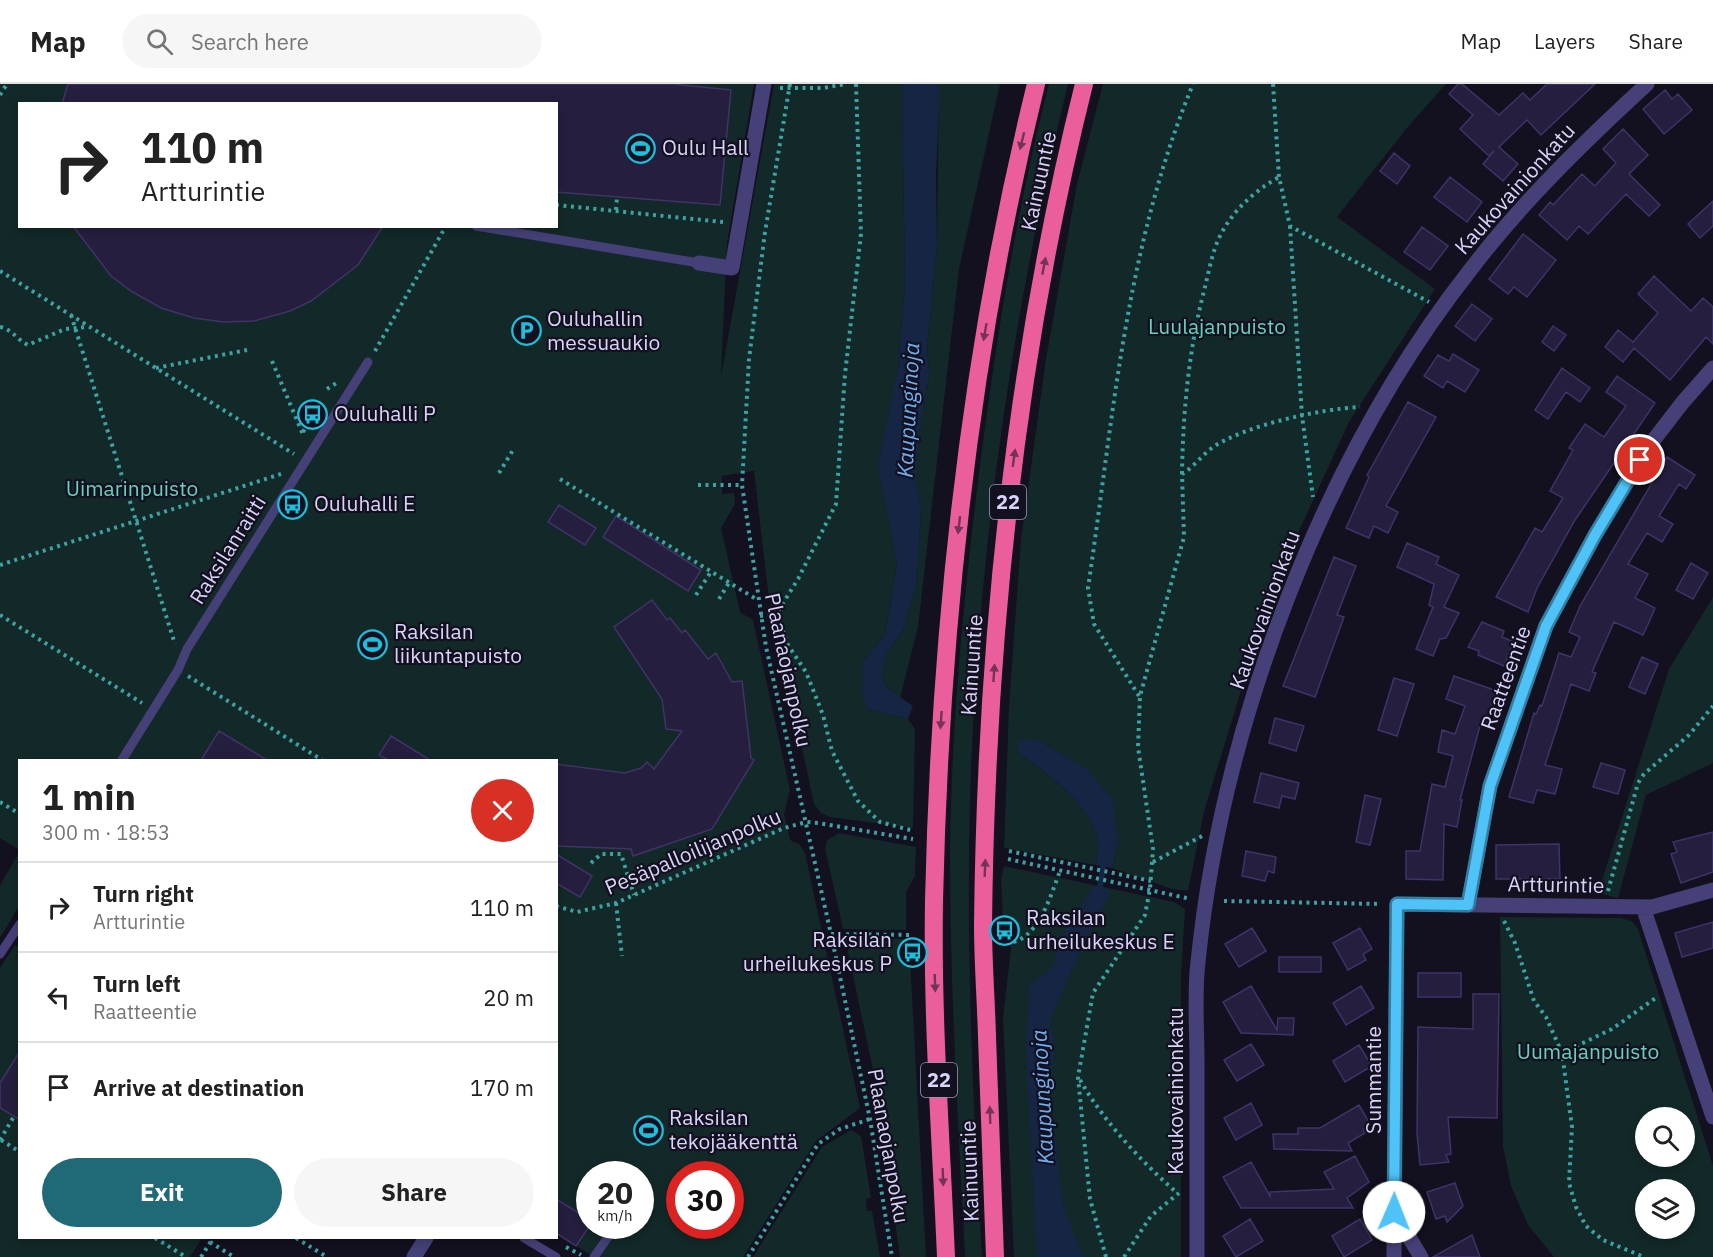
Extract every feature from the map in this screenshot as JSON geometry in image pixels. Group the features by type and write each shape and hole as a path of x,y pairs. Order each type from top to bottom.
{"highway":[{"name":"Kainuuntie","path":"946,1257 934,965 940,723 958,531 982,349 1013,177 1036,84"},
{"name":"Kainuuntie","path":"996,1257 983,927 990,723 1003,547 1027,358 1060,182 1084,84"}],"street":[{"path":"699,263 732,268 764,84"},
{"name":"Kaukovainionkatu","path":"1197,1257 1198,900 1258,688 1296,577 1343,473 1401,370 1468,272 1543,183 1647,84"},
{"name":"Raatteentie","path":"1468,905 1490,786 1546,626 1595,535 1649,446 1713,368"},
{"name":"Artturintie","path":"1397,904 1652,907 1713,890"},
{"name":"Summantie","path":"1394,1257 1397,904"},
{"path":"1643,907 1713,1117"},
{"path":"1394,1212 1420,1257"},
{"path":"414,1257 425,1239"}],"lane":[{"path":"488,228 699,263"},
{"name":"Raksilanraitti","path":"123,759 178,670 187,649 368,362"},
{"path":"0,954 18,927"},
{"path":"526,1239 556,1257"},
{"path":"594,1257 607,1239"}],"path":[{"path":"0,95 7,84"},
{"path":"790,86 823,88 846,84"},
{"path":"760,616 777,613 798,579 836,504 845,374 861,234 856,84"},
{"path":"1140,696 1094,624 1088,588 1125,318 1154,195 1173,132 1193,84"},
{"path":"1273,84 1279,177 1290,226 1302,416 1314,502"},
{"name":"Plaanaojanpolku","path":"790,86 765,232 749,359 742,485 760,616 807,822 870,1119 892,1257"},
{"path":"1106,1257 1090,1199 1078,1077 1093,993 1145,915 1150,889 1153,849 1138,747 1140,696 1184,537 1182,474 1187,376 1213,254 1219,238 1241,205 1254,192 1279,177"},
{"path":"616,210 617,197"},
{"path":"558,205 740,224 765,232"},
{"path":"1290,226 1429,302"},
{"path":"368,362 445,228"},
{"path":"0,271 155,368 307,456"},
{"path":"71,315 176,648 178,670 320,759"},
{"path":"0,327 7,328 19,341 28,345 49,334 75,327 89,327"},
{"path":"155,368 247,350"},
{"path":"272,361 303,432 307,456"},
{"path":"1182,474 1213,447 1238,435 1302,416 1364,406"},
{"path":"303,432 309,420"},
{"path":"500,473 513,450"},
{"path":"0,565 283,474 307,456"},
{"path":"560,479 730,581 757,600"},
{"path":"698,485 742,485"},
{"path":"696,595 712,570"},
{"path":"718,599 730,581"},
{"path":"777,613 788,645 806,672 823,715 832,752 858,801 880,822 914,831"},
{"path":"0,615 154,709"},
{"path":"1604,906 1638,783 1644,774 1689,735 1713,706"},
{"path":"0,802 18,813"},
{"name":"Pesäpalloilijanpolku","path":"558,907 577,912 616,903 784,828 807,822 913,839"},
{"path":"1152,863 1204,835"},
{"path":"1009,851 1151,881"},
{"path":"591,862 601,854 621,854 634,895"},
{"path":"1008,859 1198,900 1397,904"},
{"path":"1006,943 1020,938 1032,928 1046,909 1060,871"},
{"path":"616,903 622,956"},
{"path":"1496,905 1515,943 1534,1001 1546,1017 1562,1053 1572,1127 1569,1183 1576,1207 1586,1226 1603,1240 1644,1257"},
{"path":"831,934 913,935"},
{"path":"1562,1053 1612,1029 1670,990"},
{"path":"1078,1077 1093,1102 1127,1143 1177,1193 1151,1216 1124,1257"},
{"path":"13,1118 0,1140 18,1151"},
{"path":"748,1257 818,1144 840,1129 870,1119"},
{"path":"157,1239 186,1257"},
{"path":"201,1257 212,1239"},
{"path":"298,1239 327,1257"},
{"path":"210,1242 234,1257"}],"green space":[{"name":"Raksilan liikuntapuisto","path":"0,84 754,84 727,243 721,376 774,84 902,84 905,285 890,524 897,564 885,635 863,661 868,709 908,719 915,729 913,828 830,817 821,813 814,804 768,591 754,471 722,476 722,494 734,493 735,504 721,528 740,612 753,620 790,790 784,814 790,840 799,844 805,853 860,1108 816,1141 743,1257 594,1257 558,1235 558,759 18,759 18,849 0,838"},
{"path":"939,84 1000,84 959,269 918,627 900,698 887,688 881,675 886,655 903,630 917,583 921,508 915,483 919,434 929,375 927,346 937,248"},
{"path":"1049,84 1068,84 1048,172 1014,350 1000,440 980,620 970,800 969,915 973,1086 982,1257 965,1257 950,904 955,713 967,574 991,381 1016,232"},
{"name":"Luulajanpuisto","path":"1103,84 1446,84 1406,129 1337,217 1435,289 1349,422 1271,592 1204,812 1188,891 1172,889 1112,868 1118,842 1060,753 1038,740 1018,753 1054,780 1087,815 1098,842 1096,865 1004,848 1009,706 1021,539 1046,359 1077,184"},
{"path":"1713,597 1713,763 1646,795 1618,898 1598,893 1669,669"},
{"path":"839,833 916,847 915,876 906,892 906,930 843,929 825,849 827,840"},
{"path":"18,855 18,908 0,938 0,885"},
{"path":"1004,866 1174,902 1185,909 1181,976 1181,1257 1014,1257 1003,1018 1011,948 1009,921 1003,920 1001,880"},
{"name":"Uumajanpuisto","path":"1500,917 1621,918 1632,921 1638,929 1694,1107 1635,1107 1635,1167 1695,1167 1695,1109 1713,1166 1713,1257 1554,1257 1528,1225 1511,1186 1503,1146"},
{"path":"845,938 909,939 926,1257 900,1257 876,1084"},
{"path":"15,945 18,947 18,1239 201,1239 190,1257 0,1257 0,968"},
{"path":"851,1130 861,1136 871,1198 866,1199 867,1211 872,1211 880,1257 753,1257 822,1147"}],"water":[{"name":"Kaupunginoja","path":"902,84 939,84 940,89 936,173 937,248 927,346 929,375 919,434 916,483 921,508 917,583 903,630 886,655 881,675 887,688 913,706 908,719 868,709 862,694 863,661 885,635 897,565 878,465 898,368 905,285"},
{"path":"1018,739 1038,740 1087,769 1112,798 1118,842 1112,868 1096,865 1098,842 1087,815 1054,780 1018,753"},
{"name":"Kaupunginoja","path":"1093,886 1111,890 1050,1020 1055,1048 1045,1123 1056,1140 1062,1201 1083,1257 1037,1257 1026,1053 1029,986 1053,966 1061,938"}],"building":[{"name":"Oulu Hall","path":"68,84 672,84 731,90 720,205 558,192 558,102 63,102"},
{"path":"1458,84 1462,84 1499,115 1523,93 1530,100 1547,84 1595,84 1541,135 1527,120 1499,147 1518,164 1503,181 1483,164 1494,151 1489,156 1460,129 1473,115 1449,94"},
{"path":"1665,90 1672,99 1678,94 1692,110 1664,134 1643,109"},
{"path":"1623,129 1648,155 1629,174 1660,205 1649,216 1626,194 1588,234 1579,226 1567,240 1539,215 1550,202 1553,205 1582,174 1595,186 1616,163 1603,149"},
{"path":"1394,153 1410,166 1397,184 1380,171"},
{"path":"1450,177 1482,202 1467,222 1434,197"},
{"path":"1713,201 1713,226 1700,238 1688,224"},
{"path":"1422,227 1448,246 1430,270 1404,252"},
{"path":"75,228 382,228 358,265 311,301 290,311 254,321 223,322 194,318 161,308 131,291 111,276"},
{"path":"1523,234 1556,260 1527,297 1514,287 1508,294 1489,279"},
{"path":"1654,276 1691,311 1703,298 1713,307 1713,344 1706,337 1670,380 1634,348 1623,362 1605,347 1618,330 1633,342 1658,313 1638,294"},
{"path":"1472,304 1492,319 1475,341 1455,326"},
{"path":"1553,326 1566,335 1554,351 1542,342"},
{"path":"1453,354 1479,370 1465,392 1447,381 1443,388 1424,376 1438,355 1449,361"},
{"path":"1562,368 1590,388 1580,402 1566,392 1548,419 1535,410"},
{"path":"1617,376 1655,403 1575,520 1537,588 1528,612 1496,597 1535,528 1542,532 1563,498 1550,491 1573,450 1569,448 1585,424 1604,437 1626,406 1606,392"},
{"path":"1408,402 1436,417 1386,506 1398,512 1388,533 1374,526 1369,538 1346,528 1369,477 1367,475"},
{"path":"1667,457 1695,475 1686,489 1679,484 1659,516 1673,524 1662,542 1647,533 1628,564 1648,574 1635,598 1655,608 1643,635 1614,622 1592,672 1596,673 1589,691 1571,684 1545,765 1562,769 1555,794 1537,790 1533,803 1509,797 1534,713 1536,714 1540,705 1542,706 1559,653 1571,657 1580,637 1569,632 1580,606"},
{"path":"559,505 596,528 585,545 548,522"},
{"path":"616,516 701,570 688,591 603,537"},
{"path":"1407,543 1439,557 1436,564 1459,575 1444,607 1459,613 1446,638 1440,639 1433,656 1416,649 1433,607 1429,605 1434,584 1397,567"},
{"path":"1334,557 1356,566 1337,615 1344,617 1315,697 1283,686"},
{"path":"1691,563 1708,573 1693,599 1676,590"},
{"path":"652,600 667,620 670,618 682,633 685,630 708,659 716,653 732,682 742,681 751,758 754,760 712,829 633,856 631,849 558,846 558,764 625,773 641,768 647,762 654,769 682,731 666,729 662,699 614,627"},
{"path":"1482,622 1504,631 1502,637 1514,642 1504,666 1478,655 1479,651 1468,647"},
{"path":"1642,657 1658,664 1645,694 1629,687"},
{"path":"1454,676 1497,691 1486,723 1481,722 1460,800 1462,800 1457,827 1444,824 1443,880 1406,879 1406,851 1420,851 1432,784 1445,787 1453,756 1438,752 1442,730 1455,734 1465,706 1446,699"},
{"path":"1394,678 1414,684 1397,736 1378,730"},
{"path":"1275,718 1304,726 1296,751 1269,743"},
{"path":"219,731 265,759 202,759"},
{"path":"391,736 428,759 386,759 379,755"},
{"path":"1601,763 1625,770 1618,794 1593,787"},
{"path":"1261,773 1299,783 1295,799 1282,796 1279,808 1254,802"},
{"path":"1365,795 1381,799 1370,845 1356,842"},
{"path":"1713,832 1713,872 1681,883 1671,854 1677,852 1673,842"},
{"path":"1559,844 1560,879 1496,879 1496,845"},
{"path":"1246,851 1276,857 1274,873 1268,871 1265,881 1242,876"},
{"path":"558,855 592,876 580,897 558,884"},
{"path":"1713,922 1713,948 1682,957 1675,933"},
{"path":"1252,928 1266,951 1239,967 1225,944"},
{"path":"1360,928 1372,949 1363,954 1366,960 1348,970 1333,943"},
{"path":"1279,957 1321,957 1321,972 1279,972"},
{"path":"1418,973 1461,973 1461,997 1418,997"},
{"path":"1251,986 1277,1030 1278,1018 1294,1018 1293,1035 1241,1033 1223,1002"},
{"path":"1361,986 1374,1008 1346,1025 1333,1003"},
{"path":"1473,994 1499,994 1497,1118 1448,1117 1451,1154 1446,1155 1449,1162 1420,1165 1417,1134 1418,1027 1473,1029"},
{"path":"1251,1044 1264,1065 1237,1081 1224,1060"},
{"path":"1359,1045 1372,1066 1345,1082 1333,1061"},
{"path":"18,1054 18,1119 0,1108 0,1083"},
{"path":"1251,1103 1262,1125 1236,1140 1224,1118"},
{"path":"1359,1105 1370,1124 1363,1129 1365,1133 1348,1143 1352,1151 1274,1149 1273,1134 1298,1134 1298,1128 1320,1128"},
{"path":"1355,1156 1369,1182 1347,1198 1353,1208 1241,1208 1223,1177 1251,1162 1270,1196 1270,1192 1334,1189 1324,1172"},
{"path":"1455,1183 1463,1206 1447,1222 1445,1216 1436,1219 1427,1192"},
{"path":"558,1200 576,1211 576,1239 581,1239 576,1246 558,1234"},
{"path":"1250,1219 1263,1241 1236,1257 1223,1236"},
{"path":"1360,1219 1372,1240 1344,1257 1332,1236"},
{"path":"1472,1235 1480,1257 1433,1257"}],"waterway":[{"name":"Kaupunginoja","path":"1099,895 1104,860"}],"place":[{"name":"Oulu Hall","path":"641,148"},
{"name":"Ouluhallin messuaukio","path":"526,331"},
{"name":"Ouluhalli P","path":"313,414"},
{"name":"Ouluhalli E","path":"293,504"},
{"name":"Raksilan liikuntapuisto","path":"373,644"},
{"name":"Raksilan urheilukeskus E","path":"1005,930"},
{"name":"Raksilan urheilukeskus P","path":"913,952"},
{"name":"Raksilan tekojääkenttä","path":"648,1130"}],"route":[{"path":"1394,1212 1397,904 1468,905 1490,786 1546,626 1595,535 1640,460"}],"park label":[{"name":"Uimarinpuisto","path":"132,489"}]}
